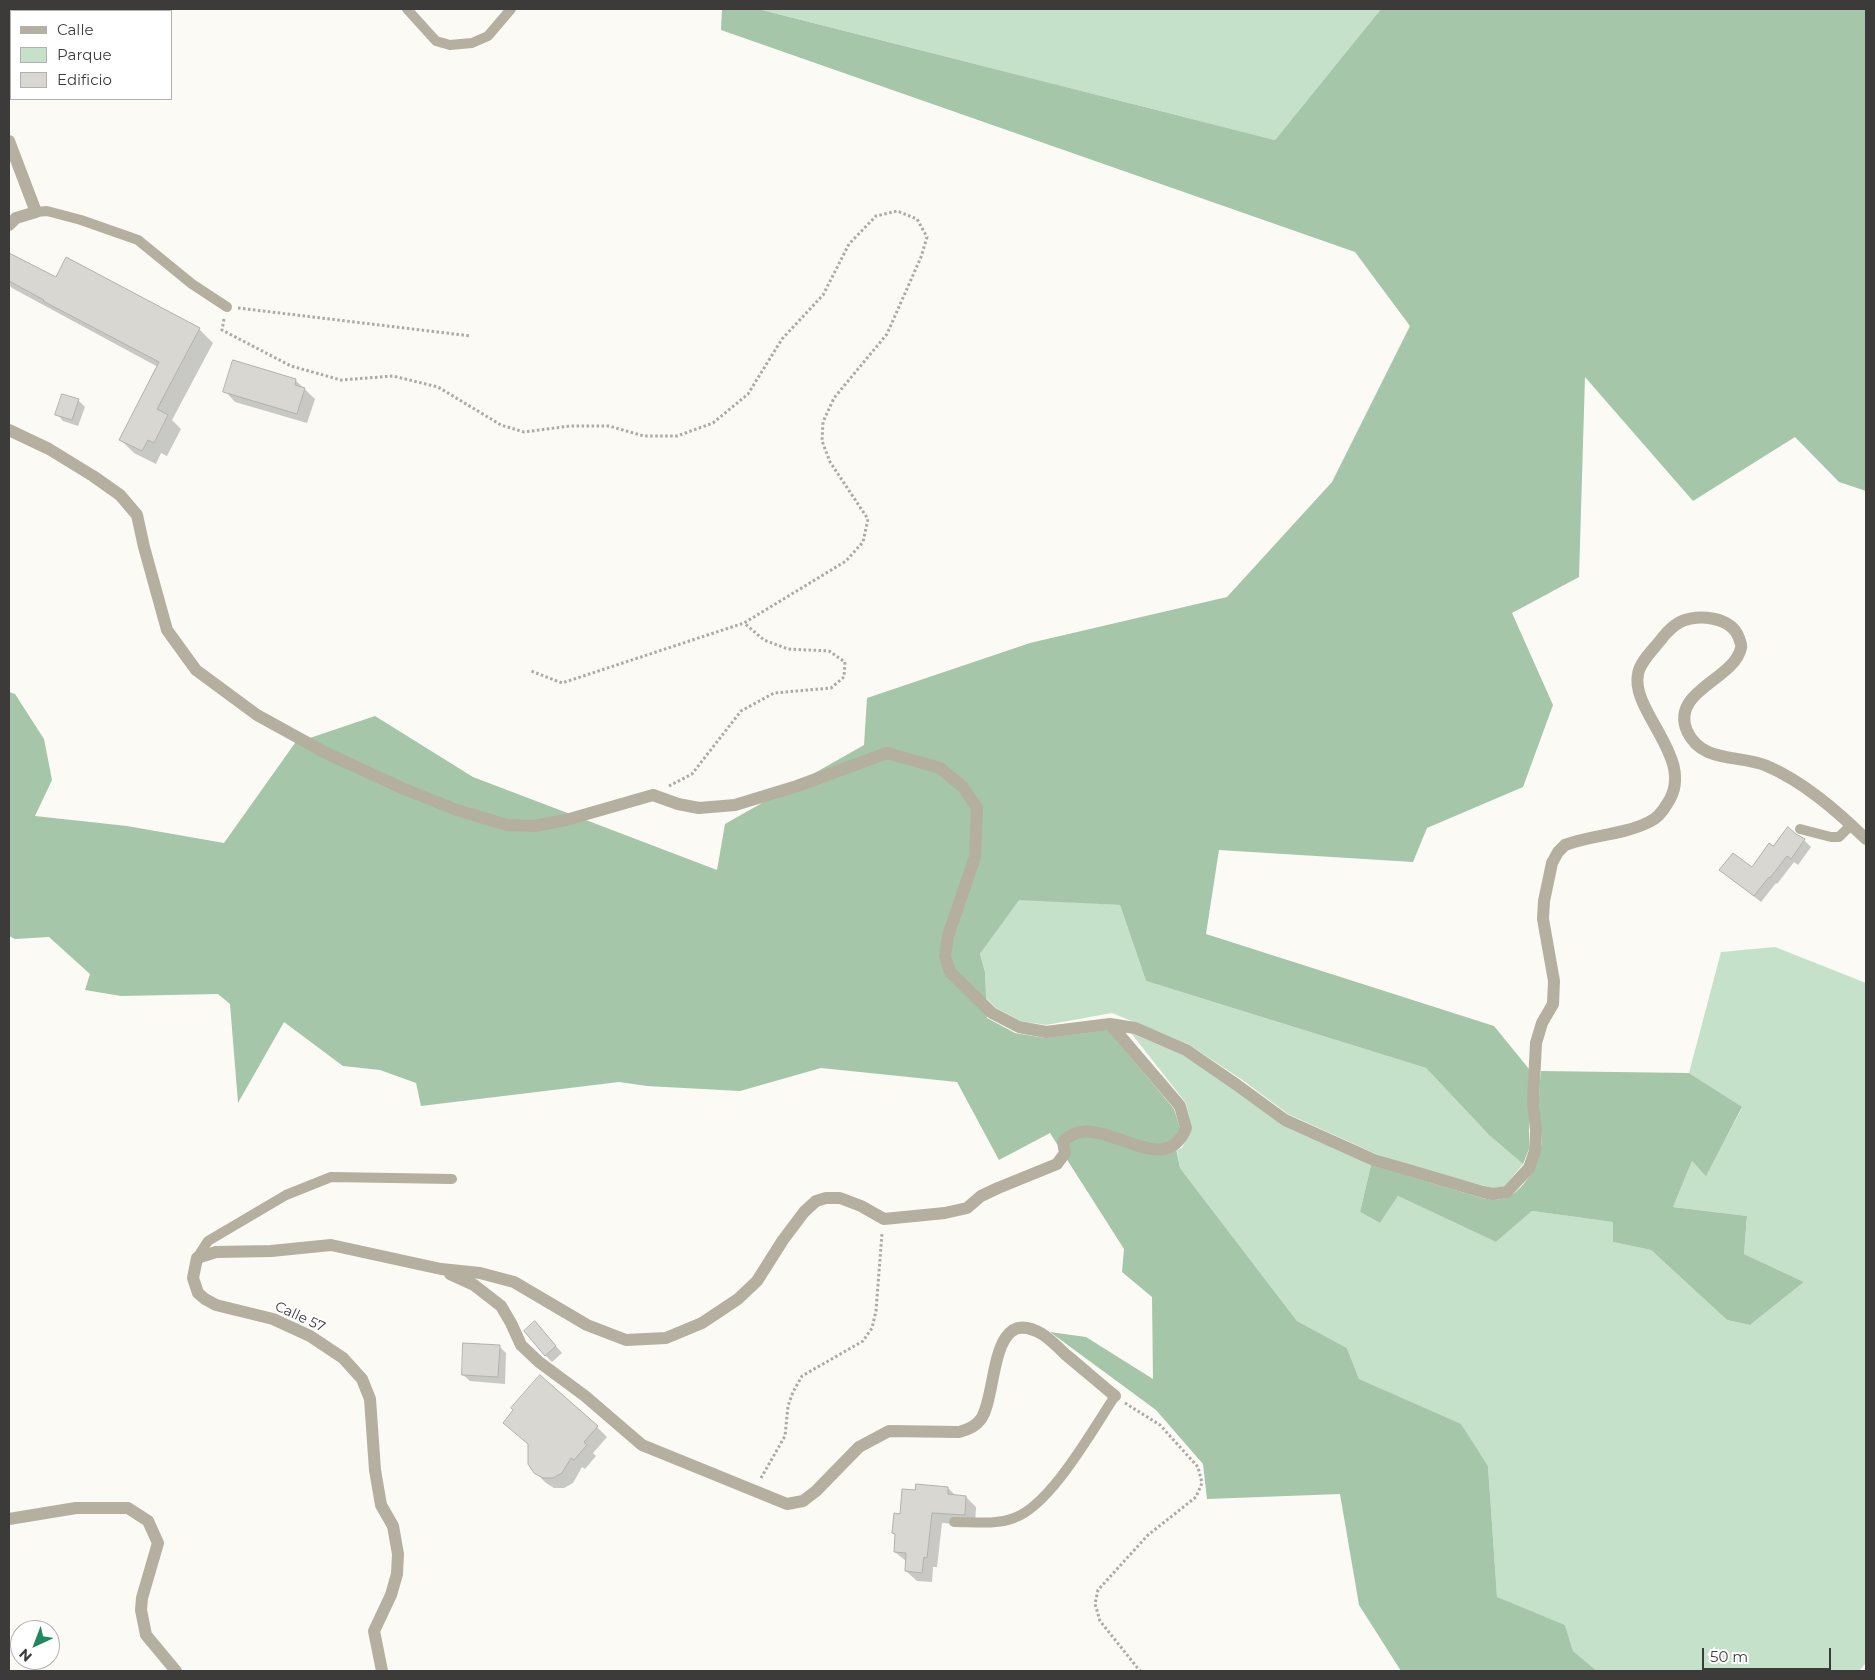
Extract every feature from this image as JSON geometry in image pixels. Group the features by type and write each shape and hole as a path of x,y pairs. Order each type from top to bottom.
{"street":[{"path":"9,142 36,212 16,218 9,225"},
{"path":"9,430 50,448 120,495 137,515 167,630 196,670 257,715 326,753 404,789 457,810 507,825 534,826 566,820 653,795 678,804 700,808 734,805 797,786 887,753 940,768 963,787 977,808 975,857 948,936 945,956 950,972 992,1014 1019,1028 1046,1032 1110,1024 1135,1028 1186,1050 1285,1120 1374,1160 1483,1192 1494,1194 1507,1192 1529,1168 1535,1151 1536,1130 1533,1102 1536,1043 1542,1023 1553,1004 1554,980 1544,919 1544,901 1552,863 1558,852 1565,845 1650,822 1662,812 1672,798 1675,784 1674,768 1668,749 1641,698 1637,684 1638,673 1642,665 1669,630 1679,622 1694,618 1714,618 1729,624 1737,633 1742,646 1737,661 1696,693 1688,705 1685,717 1687,730 1694,741 1703,749 1719,757 1764,765 1796,780 1866,839"},
{"path":"197,1258 216,1252 271,1251 331,1245 441,1270 480,1273 514,1282 587,1325 626,1340 666,1338 702,1324 738,1299 757,1281 783,1240 804,1212 816,1200 840,1198 861,1206 884,1219 945,1213 967,1208 982,1196 998,1188 1057,1164 1065,1153 1063,1142 1070,1134 1084,1131 1105,1134 1154,1150 1167,1149 1178,1143 1186,1128 1180,1106 1110,1024"},
{"name":"Calle 57","path":"197,1258 193,1278 198,1293 205,1300 216,1305 272,1319 310,1336 343,1358 362,1379 370,1399 375,1470 381,1504 393,1526 398,1554 397,1574 393,1588 374,1631 382,1671"},
{"path":"441,1270 474,1285 501,1306 521,1345 539,1362 585,1396 642,1445 786,1504 803,1502 858,1447 889,1431 959,1432 967,1430 980,1419 986,1409 1001,1346 1009,1332 1018,1328 1026,1328 1042,1334 1115,1396"},
{"path":"9,1519 76,1508 128,1508 148,1521 158,1543 142,1598 141,1610 146,1635 176,1671"}],"lane":[{"path":"407,9 436,41 450,45 472,44 488,36 511,9"},
{"path":"36,212 47,211 81,220 138,240 192,284 227,307"},
{"path":"1800,829 1831,837 1839,837 1851,825"},
{"path":"197,1258 208,1242 286,1195 331,1177 452,1178"},
{"path":"954,1522 1000,1522 1015,1518 1030,1510 1052,1489 1115,1396"}],"path":[{"path":"471,336 227,307 222,330 291,366 341,380 393,376 438,387 501,425 524,432 570,426 609,426 644,436 677,436 713,423 748,394 782,339 823,295 850,244 876,216 897,211 917,219 927,237 921,258 887,334 834,398 823,422 822,441 830,462 868,518 863,542 846,561 744,624 562,683 531,671"},
{"path":"653,795 692,774 741,711 774,693 831,688 844,678 845,662 829,651 788,649 764,640 744,624"},
{"path":"754,1490 785,1436 788,1406 792,1392 802,1376 863,1341 872,1328 876,1311 884,1219"},
{"path":"1115,1396 1160,1425 1198,1467 1202,1484 1196,1497 1148,1535 1098,1590 1095,1604 1100,1621 1140,1671"}],"green space":[{"path":"722,9 758,9 1275,140 1381,9 1866,9 1866,491 1839,482 1795,437 1693,501 1585,377 1579,577 1512,613 1553,705 1523,787 1427,828 1413,862 1219,850 1206,934 1494,1026 1529,1069 1529,1149 1523,1164 1489,1135 1426,1068 1146,981 1120,905 1019,900 980,954 985,972 987,1018 1015,1033 1045,1038 1108,1030 1174,1109 1180,1128 1174,1138 1180,1168 1297,1321 1347,1348 1359,1379 1461,1424 1488,1466 1497,1597 1565,1625 1573,1651 1597,1671 1401,1671 1359,1605 1340,1494 1207,1499 1203,1464 1156,1410 1050,1332 1086,1337 1153,1379 1152,1297 1122,1272 1124,1249 1050,1133 999,1160 957,1082 821,1068 740,1091 647,1086 619,1082 421,1106 416,1083 380,1070 343,1066 284,1022 238,1103 230,1004 218,994 121,996 85,990 90,974 49,937 15,939 9,936 9,692 15,694 44,739 52,780 35,816 127,826 224,843 295,743 375,716 473,777 717,870 725,824 864,745 867,698 1030,643 1227,597 1332,482 1410,326 1355,252 721,30"},
{"path":"758,9 1381,9 1275,140"},
{"path":"1019,899 1120,905 1146,981 1426,1068 1489,1135 1523,1164 1504,1187 1493,1188 1424,1170 1376,1154 1288,1114 1241,1079 1188,1044 1112,1013 1046,1025 1021,1021 996,1008 986,998 985,972 980,954"},
{"path":"1775,947 1866,983 1866,1663 1859,1671 1597,1671 1573,1651 1565,1625 1497,1598 1488,1466 1461,1425 1359,1379 1347,1348 1297,1321 1180,1168 1177,1150 1182,1148 1192,1129 1186,1103 1131,1033 1183,1055 1234,1090 1371,1165 1360,1212 1380,1223 1398,1196 1496,1242 1532,1211 1614,1222 1613,1242 1651,1250 1727,1320 1750,1325 1804,1282 1744,1254 1747,1216 1673,1207 1692,1161 1706,1175 1742,1108 1689,1073 1721,952"},
{"path":"1541,1071 1689,1073 1742,1107 1706,1176 1692,1161 1673,1207 1747,1216 1744,1254 1804,1282 1750,1325 1727,1320 1651,1250 1613,1242 1613,1222 1532,1211 1496,1242 1398,1196 1380,1223 1360,1212 1371,1165 1482,1198 1495,1200 1511,1196 1532,1172 1540,1153 1542,1135 1539,1102"}],"building":[{"path":"9,253 56,277 66,257 200,328 157,409 168,415 154,443 148,440 142,451 119,440 159,362 9,281"},
{"path":"233,360 296,379 295,385 305,388 297,414 223,392"},
{"path":"62,394 79,399 72,420 55,415"},
{"path":"1788,827 1805,839 1791,859 1787,856 1754,896 1719,870 1733,853 1752,867 1769,843 1773,846"},
{"path":"535,1321 556,1346 545,1356 524,1331"},
{"path":"463,1343 500,1345 498,1377 462,1375"},
{"path":"540,1375 598,1426 584,1442 587,1445 574,1460 571,1458 562,1473 553,1478 543,1478 534,1473 528,1464 528,1444 503,1423 513,1410 511,1408"},
{"path":"916,1484 948,1487 948,1494 966,1496 965,1515 932,1513 927,1558 924,1557 922,1573 905,1571 906,1553 894,1552 895,1534 892,1533 894,1513 900,1514 902,1489 915,1490"}]}
